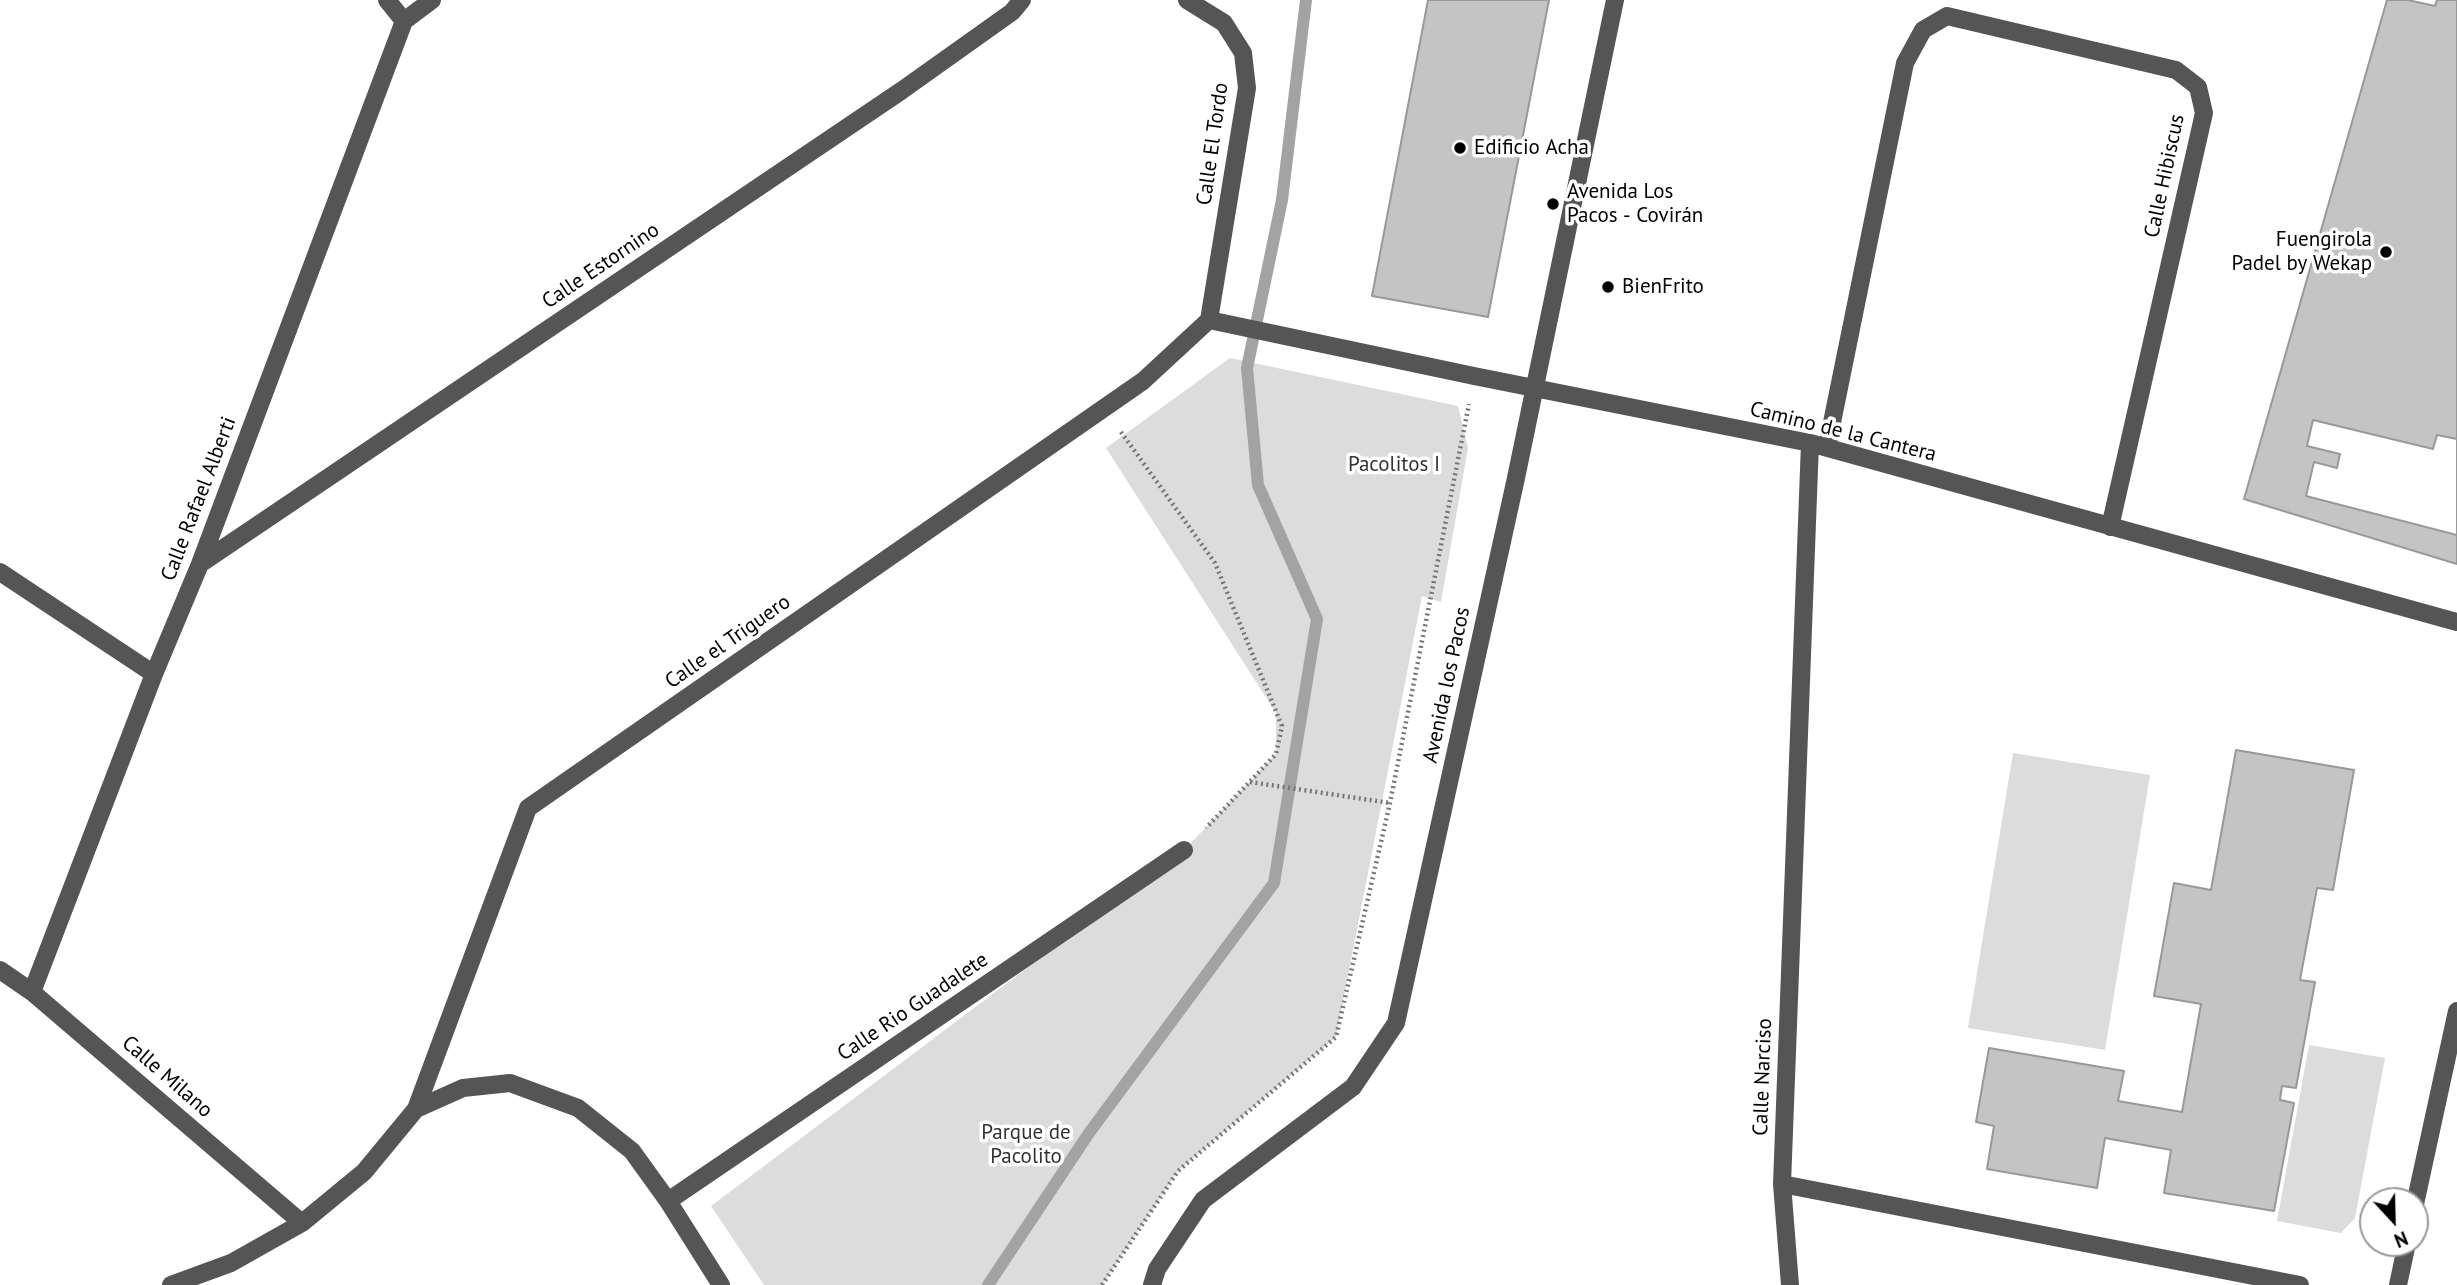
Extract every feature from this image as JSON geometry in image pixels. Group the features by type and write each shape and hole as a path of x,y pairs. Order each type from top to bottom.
{"street":[{"path":"387,0 404,22 432,0"},
{"name":"Calle Estornino","path":"200,564 901,91 1012,12 1022,0"},
{"name":"Calle El Tordo","path":"1187,0 1224,23 1243,53 1247,88 1209,320"},
{"name":"Avenida los Pacos","path":"1152,1285 1157,1269 1203,1200 1353,1087 1396,1023 1535,388 1615,0"},
{"name":"Calle Hibiscus","path":"1818,445 1905,63 1923,30 1947,16 2176,70 2197,87 2204,113 2110,527"},
{"name":"Calle Rafael Alberti","path":"32,992 154,674 200,564 404,22"},
{"name":"Camino de la Cantera","path":"1209,320 1818,445 2457,622"},
{"name":"Calle el Triguero","path":"416,1109 528,808 1143,382 1209,320"},
{"name":"Calle Narciso","path":"1790,1285 1782,1184 1818,445"},
{"path":"0,572 154,674"},
{"name":"Calle Rio Guadalete","path":"668,1201 1184,850"},
{"name":"Calle Milano","path":"0,970 32,992 302,1223"},
{"path":"2419,1187 2457,1011"},
{"path":"171,1285 230,1263 302,1223 364,1172 416,1109 463,1087 510,1083 578,1108 632,1151 668,1201 721,1285"},
{"path":"1782,1184 2300,1285"},
{"path":"2398,1285 2404,1257"}],"path":[{"path":"1102,1285 1178,1171 1336,1037 1390,803 1474,376"},
{"path":"1105,409 1215,563 1282,726 1276,754 1184,850"},
{"path":"1249,782 1390,803"}],"green space":[{"name":"Parque de Pacolito","path":"1230,358 1458,406 1468,448 1441,602 1422,596 1336,1037 1178,1171 1102,1285 764,1285 711,1206 1184,850 1276,754 1276,713 1106,448"},
{"path":"2013,753 2150,775 2105,1050 1968,1028"},
{"path":"2309,1045 2385,1058 2355,1218 2341,1233 2277,1221"}],"building":[{"name":"Edificio Acha","path":"1428,0 1549,0 1488,317 1372,296"},
{"name":"Fuengirola Padel by Wekap","path":"2387,0 2408,0 2435,6 2437,0 2457,0 2457,564 2244,499"},
{"path":"2313,420 2433,449 2437,435 2457,439 2457,535 2306,496 2314,462 2337,468 2340,454 2307,446"},
{"path":"2236,750 2354,770 2333,890 2317,888 2300,980 2315,982 2296,1088 2282,1086 2280,1100 2294,1103 2274,1211 2164,1193 2171,1150 2105,1138 2097,1188 1987,1169 1994,1126 1976,1122 1989,1048 2124,1071 2118,1101 2182,1112 2201,1004 2154,996 2174,883 2211,890"}],"waterway":[{"path":"988,1285 1089,1133 1274,883 1317,619 1258,485 1247,368 1282,200 1306,0"}],"place":[{"name":"Edificio Acha","path":"1460,148"},
{"name":"Avenida Los Pacos - Covirán","path":"1553,204"},
{"name":"Fuengirola Padel by Wekap","path":"2386,252"},
{"name":"BienFrito","path":"1608,287"}],"park label":[{"name":"Pacolitos I","path":"1394,465"}]}
